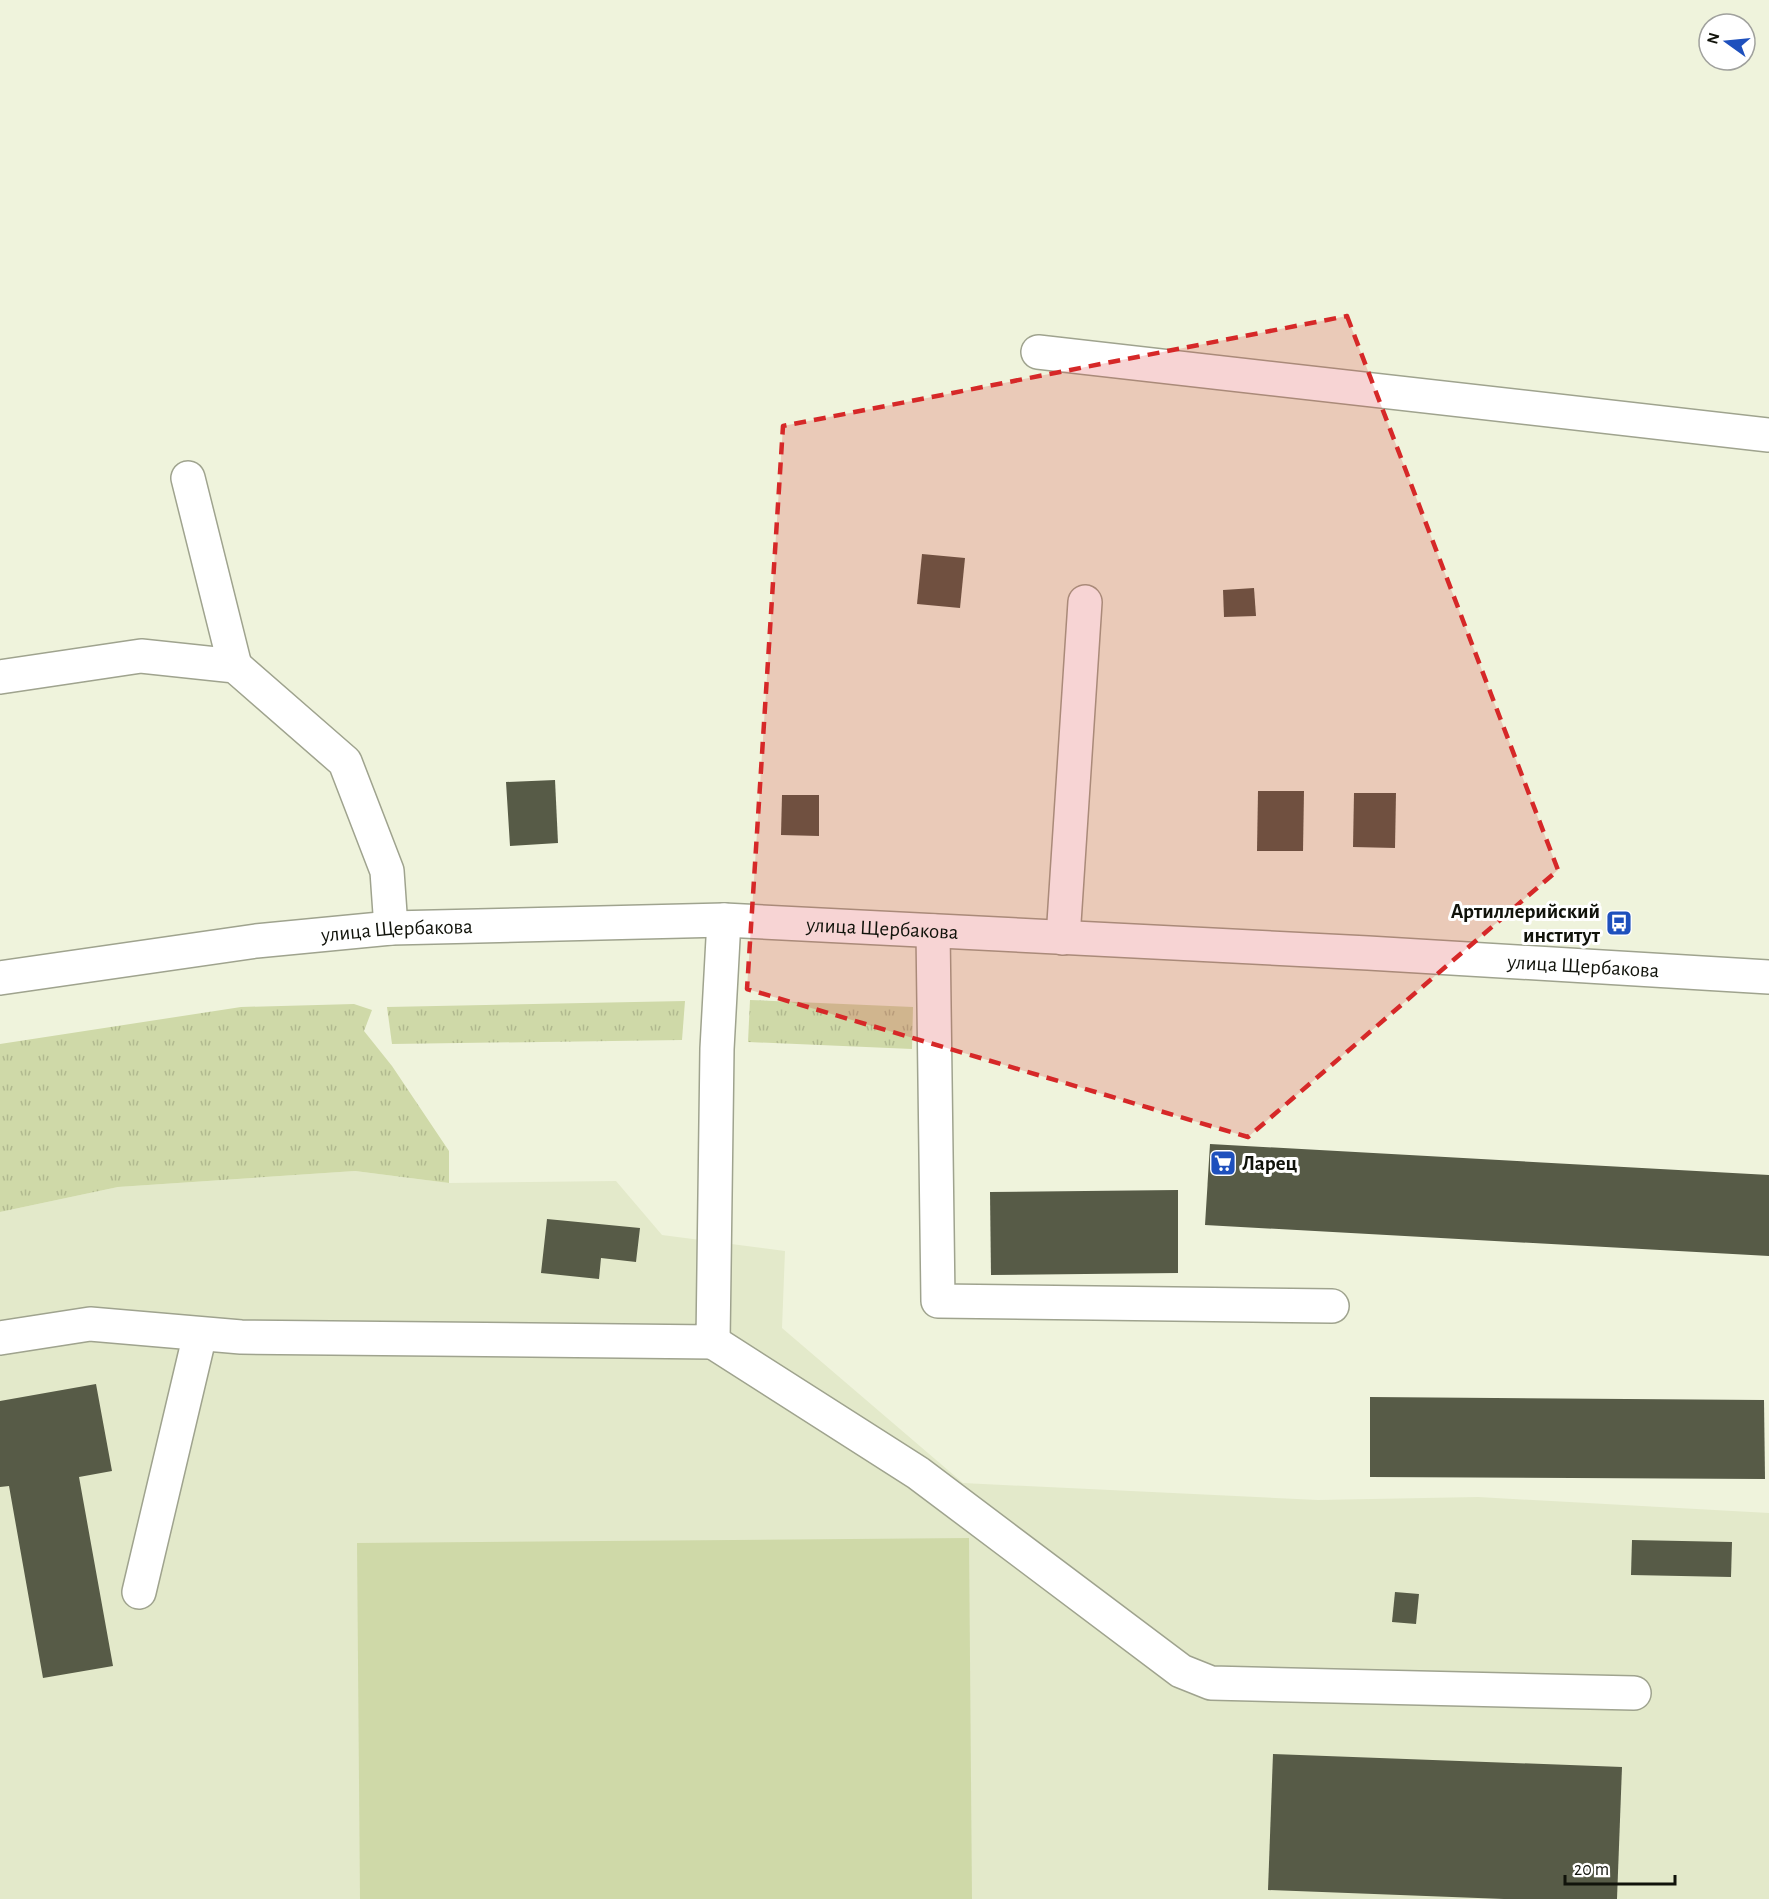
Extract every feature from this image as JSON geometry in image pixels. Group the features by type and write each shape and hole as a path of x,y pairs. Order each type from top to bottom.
{"main road":[{"path":"1038,352 1769,435"},
{"path":"188,478 235,666 345,762 387,871 391,928"},
{"path":"1063,938 1085,602"},
{"path":"0,677 141,656 235,666"},
{"path":"713,1342 717,1049 724,920"},
{"name":"улица Щербакова","path":"0,978 256,941 391,928 724,920 1368,953 1769,977"},
{"path":"933,931 938,1301 1332,1306"},
{"path":"0,1338 90,1324 241,1337 713,1342 918,1473 1181,1671 1211,1683 1635,1693"},
{"path":"139,1592 200,1334"}],"highlighted area":[{"path":"1347,316 1558,870 1248,1137 747,989 783,426"}],"shaded area":[{"path":"355,1171 449,1183 616,1181 662,1235 785,1251 782,1328 963,1483 1318,1500 1478,1497 1769,1513 1769,1899 0,1899 0,1212 118,1187"}],"green space":[{"path":"750,1000 913,1007 912,1049 748,1042"},
{"path":"685,1001 682,1040 392,1044 387,1007"},
{"path":"354,1004 372,1010 364,1031 392,1066 449,1151 449,1183 355,1171 118,1187 0,1212 0,1044 241,1007"},
{"path":"969,1538 972,1899 360,1899 357,1543"}],"building":[{"path":"922,554 965,558 960,608 917,604"},
{"path":"1254,588 1256,616 1224,617 1223,590"},
{"path":"555,780 558,843 510,846 506,782"},
{"path":"1258,791 1304,791 1303,851 1257,851"},
{"path":"1354,793 1396,793 1395,848 1353,847"},
{"path":"782,795 819,795 819,836 781,835"},
{"path":"1210,1144 1769,1175 1769,1256 1205,1225"},
{"path":"1178,1190 1178,1273 991,1275 990,1192"},
{"path":"547,1219 640,1228 636,1262 601,1258 599,1279 541,1273"},
{"path":"96,1384 112,1471 79,1477 113,1666 43,1678 9,1486 0,1487 0,1401"},
{"path":"1370,1397 1764,1400 1765,1479 1370,1477"},
{"path":"1632,1540 1732,1542 1731,1577 1631,1575"},
{"path":"1395,1592 1419,1594 1416,1624 1392,1622"},
{"path":"1273,1754 1622,1767 1617,1899 1504,1899 1268,1890"}],"place":[{"name":"Артиллерийский институт","path":"1619,923"},
{"name":"Ларец","path":"1223,1163"}]}
